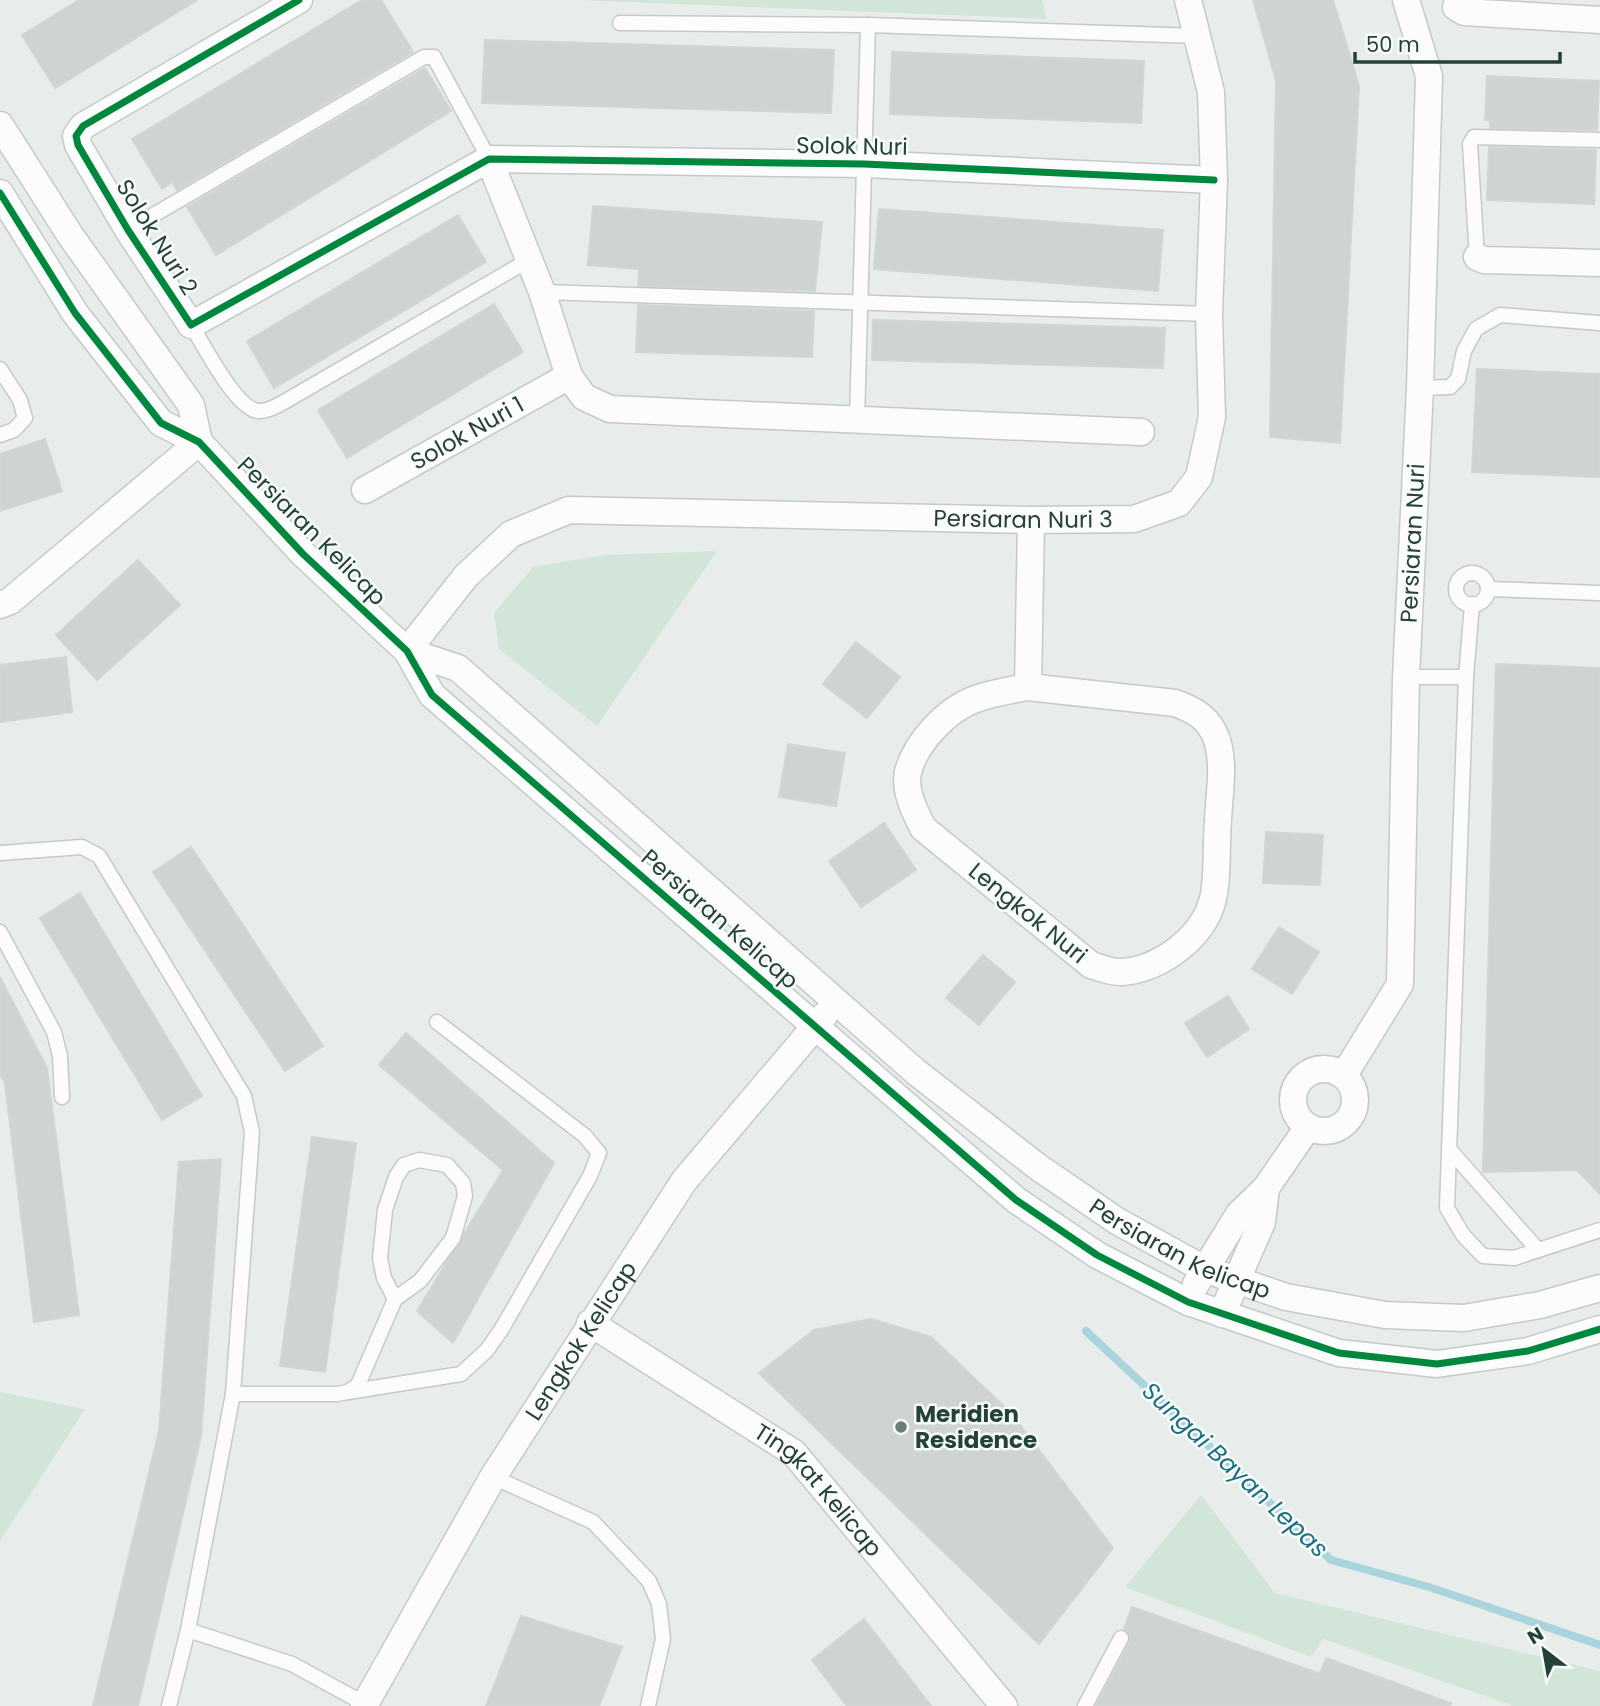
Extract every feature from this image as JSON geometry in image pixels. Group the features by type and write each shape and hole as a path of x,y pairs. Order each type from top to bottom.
{"street":[{"name":"Solok Nuri 2","path":"299,0 83,126 76,135 78,145 128,230 191,325 489,159"},
{"name":"Persiaran Nuri 3","path":"407,652 466,576 511,534 569,510 1031,520 1133,519 1179,503 1199,477 1212,417 1209,314 1214,180 1211,92 1188,0"},
{"name":"Persiaran Nuri","path":"1344,1075 1400,984 1406,677 1420,388 1429,76 1406,0"},
{"path":"1454,3 1464,12 1600,20"},
{"path":"0,125 70,235 191,405 199,442 10,601 0,605"},
{"path":"489,159 542,292 569,376 584,397 610,409 1141,432"},
{"name":"Solok Nuri","path":"489,159 864,164 1214,180"},
{"name":"Persiaran Kelicap","path":"0,193 75,313 160,423 199,442 303,554 407,652 432,695 1016,1200 1097,1255 1188,1302 1339,1353 1437,1364 1528,1351 1600,1329"},
{"path":"1477,257 1484,260 1600,263"},
{"name":"Solok Nuri 1","path":"365,490 569,376"},
{"path":"1028,687 1031,520"},
{"name":"Persiaran Kelicap","path":"407,652 458,668 916,1072 1038,1167 1117,1221 1204,1269 1286,1297 1385,1315 1464,1318 1540,1305 1600,1288"},
{"name":"Lengkok Nuri","path":"1028,687 1175,703 1194,709 1207,722 1216,740 1221,763 1213,896 1204,922 1180,948 1145,968 1119,973 1091,965 923,828 911,806 908,774 920,746 944,719 974,699 1028,687"},
{"name":"Lengkok Kelicap","path":"365,1705 493,1477 684,1181 836,1002"},
{"path":"1322,1068 1344,1075 1354,1091 1354,1109 1350,1117 1343,1124 1326,1131 1308,1127 1294,1110 1292,1098 1301,1077 1322,1068"},
{"path":"1188,1302 1204,1269 1239,1214 1266,1188 1308,1127"},
{"path":"1222,1314 1262,1222 1266,1188"},
{"name":"Tingkat Kelicap","path":"590,1323 794,1453 1004,1706"}],"lane":[{"path":"620,23 868,24 1199,36"},
{"path":"857,420 868,24"},
{"path":"128,230 424,57 434,57 489,159"},
{"path":"1477,257 1470,144 1474,137 1484,135 1600,140"},
{"path":"191,325 236,396 249,408 262,412 284,402 529,260"},
{"path":"542,292 1209,314"},
{"path":"1420,388 1450,387 1458,379 1464,351 1476,329 1500,315 1600,323"},
{"path":"0,369 20,400 25,418 14,430 0,435"},
{"path":"1477,573 1485,579 1489,589 1481,602 1472,604 1458,596 1457,586 1462,577 1477,573"},
{"path":"1489,589 1600,593"},
{"path":"1472,604 1466,677 1447,1208 1463,1236 1483,1256 1514,1258 1600,1230"},
{"path":"1406,677 1466,677"},
{"path":"0,853 82,847 99,856 244,1096 251,1132 233,1394 188,1630 169,1706"},
{"path":"0,932 54,1032 60,1056 62,1097"},
{"path":"233,1394 348,1392 461,1374 487,1350 590,1176 599,1153 585,1136 437,1022"},
{"path":"1449,1149 1538,1250"},
{"path":"348,1392 358,1385 395,1299 420,1282 453,1238 465,1196 463,1183 447,1165 419,1160 404,1165 396,1177 385,1210 380,1258 384,1278 395,1299"},
{"path":"493,1477 593,1522 649,1581 659,1604 663,1639 648,1706"},
{"path":"188,1630 292,1664 365,1705"},
{"path":"1085,1706 1121,1638"}],"green space":[{"path":"578,0 1042,0 1046,19"},
{"path":"717,551 597,726 499,649 494,613 533,567 605,555"},
{"path":"0,1392 85,1409 0,1541"},
{"path":"1201,1495 1275,1593 1600,1671 1600,1706 1513,1706 1323,1639 1311,1657 1125,1587"}],"building":[{"path":"79,0 197,0 55,88 22,35"},
{"path":"362,0 381,0 413,52 177,190 172,182 162,189 132,139"},
{"path":"1253,0 1333,0 1359,86 1340,443 1270,437 1276,80"},
{"path":"485,40 834,50 831,113 482,103"},
{"path":"892,52 1144,61 1141,123 890,114"},
{"path":"425,68 451,111 216,255 187,207"},
{"path":"1487,76 1599,81 1597,130 1490,128 1490,120 1485,120"},
{"path":"1489,147 1596,150 1594,204 1487,200"},
{"path":"593,206 822,222 815,291 638,286 639,269 588,265"},
{"path":"879,209 1163,230 1158,291 874,269"},
{"path":"458,215 486,262 274,388 247,341"},
{"path":"494,304 523,352 347,458 318,410"},
{"path":"638,305 814,311 812,357 636,352"},
{"path":"873,320 1165,328 1163,368 872,360"},
{"path":"1477,369 1600,374 1600,477 1472,472"},
{"path":"45,439 62,491 0,511 0,454"},
{"path":"138,560 180,605 97,680 56,635"},
{"path":"856,642 900,677 867,718 823,684"},
{"path":"66,657 72,712 0,722 0,665"},
{"path":"1496,664 1600,668 1600,1194 1577,1170 1483,1172"},
{"path":"788,744 845,753 836,806 779,797"},
{"path":"884,823 916,870 861,907 829,861"},
{"path":"1266,832 1323,835 1320,885 1263,883"},
{"path":"191,847 323,1046 285,1071 153,872"},
{"path":"80,893 202,1096 162,1120 40,918"},
{"path":"1279,927 1319,952 1292,994 1252,969"},
{"path":"983,955 1015,982 979,1025 946,998"},
{"path":"0,977 47,1068 79,1315 34,1322 5,1083 0,1074"},
{"path":"1228,996 1249,1029 1207,1057 1185,1023"},
{"path":"406,1033 554,1163 453,1343 417,1311 503,1170 379,1065"},
{"path":"312,1137 356,1143 325,1372 280,1366"},
{"path":"221,1159 201,1436 138,1706 93,1706 159,1431 179,1162"},
{"path":"871,1319 931,1337 1011,1413 1113,1548 1039,1644 759,1373 814,1330"},
{"path":"1132,1607 1320,1674 1326,1658 1451,1703 1450,1706 1096,1706 1130,1642 1129,1634 1124,1629"},
{"path":"521,1616 622,1647 599,1706 486,1706"},
{"path":"864,1619 931,1706 847,1706 812,1660"}],"waterway":[{"name":"Sungai Bayan Lepas","path":"1086,1331 1331,1560 1429,1587 1600,1645"}],"cycle path":[{"path":"299,0 83,126 76,136 78,145 128,230 191,325 489,159 864,164 1214,180"},
{"path":"0,193 75,313 161,423 199,442 303,554 407,651 432,695 1016,1200 1097,1255 1188,1302 1339,1353 1437,1364 1528,1351 1600,1329"}],"place":[{"name":"Meridien Residence","path":"901,1427"}]}
